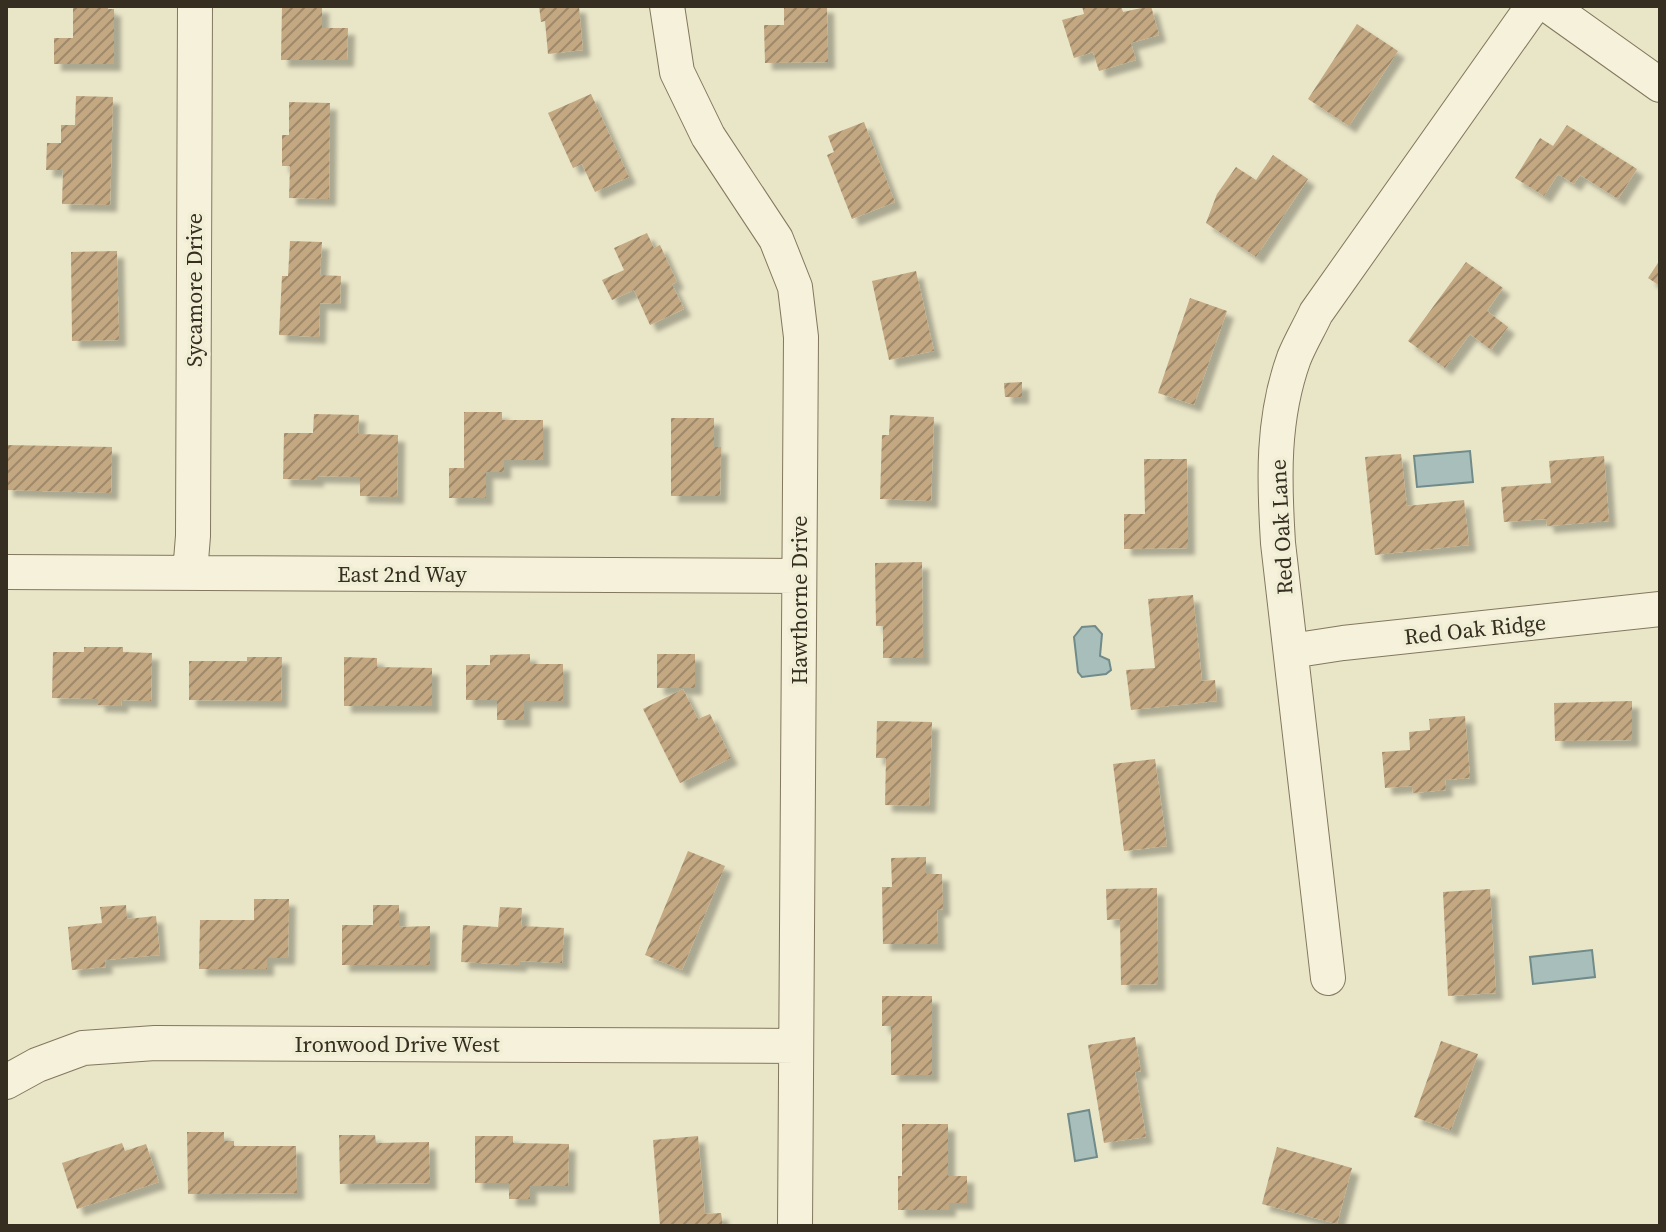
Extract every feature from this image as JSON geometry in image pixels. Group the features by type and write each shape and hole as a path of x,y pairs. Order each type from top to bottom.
{"street":[{"name":"Sycamore Drive","path":"190,573 193,536 195,6"},
{"name":"Hawthorne Drive","path":"667,6 677,72 708,136 776,239 795,287 801,337 795,1226"},
{"name":"Red Oak Lane","path":"1328,978 1278,543 1274,475 1279,416 1294,358 1316,313 1533,6"},
{"path":"1549,6 1660,85"},
{"name":"East 2nd Way","path":"6,572 799,576"},
{"name":"Red Oak Ridge","path":"1291,651 1660,609"},
{"name":"Ironwood Drive West","path":"6,1082 37,1065 83,1048 155,1043 796,1046"}],"water":[{"path":"1470,451 1473,482 1417,487 1414,456"},
{"path":"1095,626 1102,634 1100,656 1109,660 1111,670 1106,674 1082,677 1078,672 1074,637 1082,627"},
{"path":"1592,950 1595,977 1533,984 1530,957"},
{"path":"1089,1110 1097,1157 1075,1161 1068,1114"}],"building":[{"path":"73,6 108,6 108,9 114,9 114,64 54,64 54,38 73,38"},
{"path":"282,6 322,6 322,28 348,28 347,60 281,60"},
{"path":"539,6 579,6 583,50 548,54 545,21 541,22"},
{"path":"784,6 827,6 828,62 765,63 764,25 784,25"},
{"path":"1082,6 1121,6 1123,12 1151,6 1159,35 1131,43 1136,60 1099,71 1093,52 1074,58 1062,20 1084,14"},
{"path":"1357,24 1398,51 1349,126 1308,99"},
{"path":"591,94 629,177 595,192 582,164 573,168 548,113"},
{"path":"76,96 113,97 110,205 62,204 63,170 46,170 47,143 61,143 61,125 75,125"},
{"path":"289,102 330,103 329,199 289,198 290,166 282,166 282,135 289,135"},
{"path":"864,122 895,202 852,219 827,155 834,152 828,136"},
{"path":"1567,125 1637,169 1618,199 1580,175 1574,184 1558,174 1544,196 1515,178 1540,138 1553,146"},
{"path":"1273,155 1308,179 1256,257 1206,223 1217,194 1236,167 1256,180"},
{"path":"647,233 654,248 660,245 677,282 672,284 684,309 650,325 634,290 612,300 602,280 624,270 614,248"},
{"path":"290,241 322,242 320,275 341,276 340,304 320,303 319,337 279,335 282,276 288,276"},
{"path":"117,251 119,340 72,341 71,252"},
{"path":"1660,260 1660,286 1648,278"},
{"path":"1466,262 1503,288 1487,311 1508,327 1491,350 1470,334 1445,368 1408,341"},
{"path":"916,271 934,351 889,360 872,281"},
{"path":"1190,298 1227,311 1194,405 1158,393"},
{"path":"1022,382 1022,397 1005,397 1004,383"},
{"path":"464,412 502,412 502,420 543,420 543,460 504,460 504,472 486,472 486,498 449,498 449,468 464,468"},
{"path":"314,414 359,415 358,434 398,435 397,497 360,496 360,477 283,479 284,433 313,433"},
{"path":"890,415 934,417 931,501 880,499 882,435 889,435"},
{"path":"671,418 714,418 714,447 721,447 720,496 671,496"},
{"path":"6,445 112,447 111,493 6,490"},
{"path":"1401,454 1407,506 1464,500 1469,545 1375,555 1365,457"},
{"path":"1604,456 1609,521 1547,526 1546,519 1504,522 1501,487 1551,483 1549,461"},
{"path":"1144,459 1187,459 1188,548 1124,549 1124,514 1145,514"},
{"path":"922,562 923,658 883,658 883,626 876,626 875,563"},
{"path":"1193,595 1202,681 1215,680 1217,701 1131,710 1126,670 1155,668 1148,599"},
{"path":"84,647 123,647 123,652 152,653 151,701 122,700 121,706 98,705 98,699 52,698 53,652 84,652"},
{"path":"530,654 530,664 563,664 563,701 524,701 524,720 497,720 497,700 466,700 466,665 490,665 490,655"},
{"path":"657,654 695,654 695,688 657,688"},
{"path":"247,657 282,657 281,701 189,700 189,661 247,661"},
{"path":"344,657 377,658 377,667 432,668 432,706 344,706"},
{"path":"683,689 698,719 710,714 731,758 680,783 643,709"},
{"path":"1632,701 1632,740 1555,741 1554,703"},
{"path":"1465,716 1470,778 1445,780 1446,790 1413,793 1412,786 1385,788 1382,752 1410,750 1409,732 1430,730 1429,719"},
{"path":"877,721 932,722 929,806 885,805 886,758 876,758"},
{"path":"1155,759 1167,846 1124,851 1113,764"},
{"path":"688,851 725,866 682,970 645,955"},
{"path":"926,857 926,874 942,874 943,909 937,910 938,944 883,944 882,887 892,887 891,858"},
{"path":"1157,888 1158,984 1121,985 1120,919 1107,920 1106,889"},
{"path":"1490,889 1496,993 1448,996 1443,892"},
{"path":"254,899 289,899 288,958 267,958 267,969 199,969 200,920 254,920"},
{"path":"126,905 127,919 156,916 160,955 105,960 106,967 72,970 68,927 102,923 100,907"},
{"path":"373,905 399,905 399,927 430,926 430,965 342,965 342,925 373,925"},
{"path":"500,907 522,908 521,926 564,928 562,963 520,961 520,965 461,962 463,925 498,927"},
{"path":"882,996 932,996 932,1075 891,1075 891,1026 882,1026"},
{"path":"1135,1037 1141,1071 1135,1072 1146,1137 1104,1143 1088,1045"},
{"path":"1441,1041 1478,1054 1451,1130 1414,1117"},
{"path":"902,1124 948,1124 948,1176 967,1176 967,1203 949,1203 949,1210 898,1210 898,1176 902,1176"},
{"path":"187,1132 224,1132 224,1141 234,1141 234,1146 296,1146 297,1193 188,1194"},
{"path":"339,1135 375,1135 376,1143 429,1142 430,1183 340,1184"},
{"path":"475,1136 513,1136 513,1143 569,1144 568,1186 530,1186 530,1199 509,1199 509,1183 475,1183"},
{"path":"698,1136 705,1214 721,1213 723,1226 660,1226 653,1140"},
{"path":"122,1143 125,1151 146,1144 159,1182 77,1209 62,1163"},
{"path":"1277,1147 1352,1168 1337,1224 1262,1204"}]}
